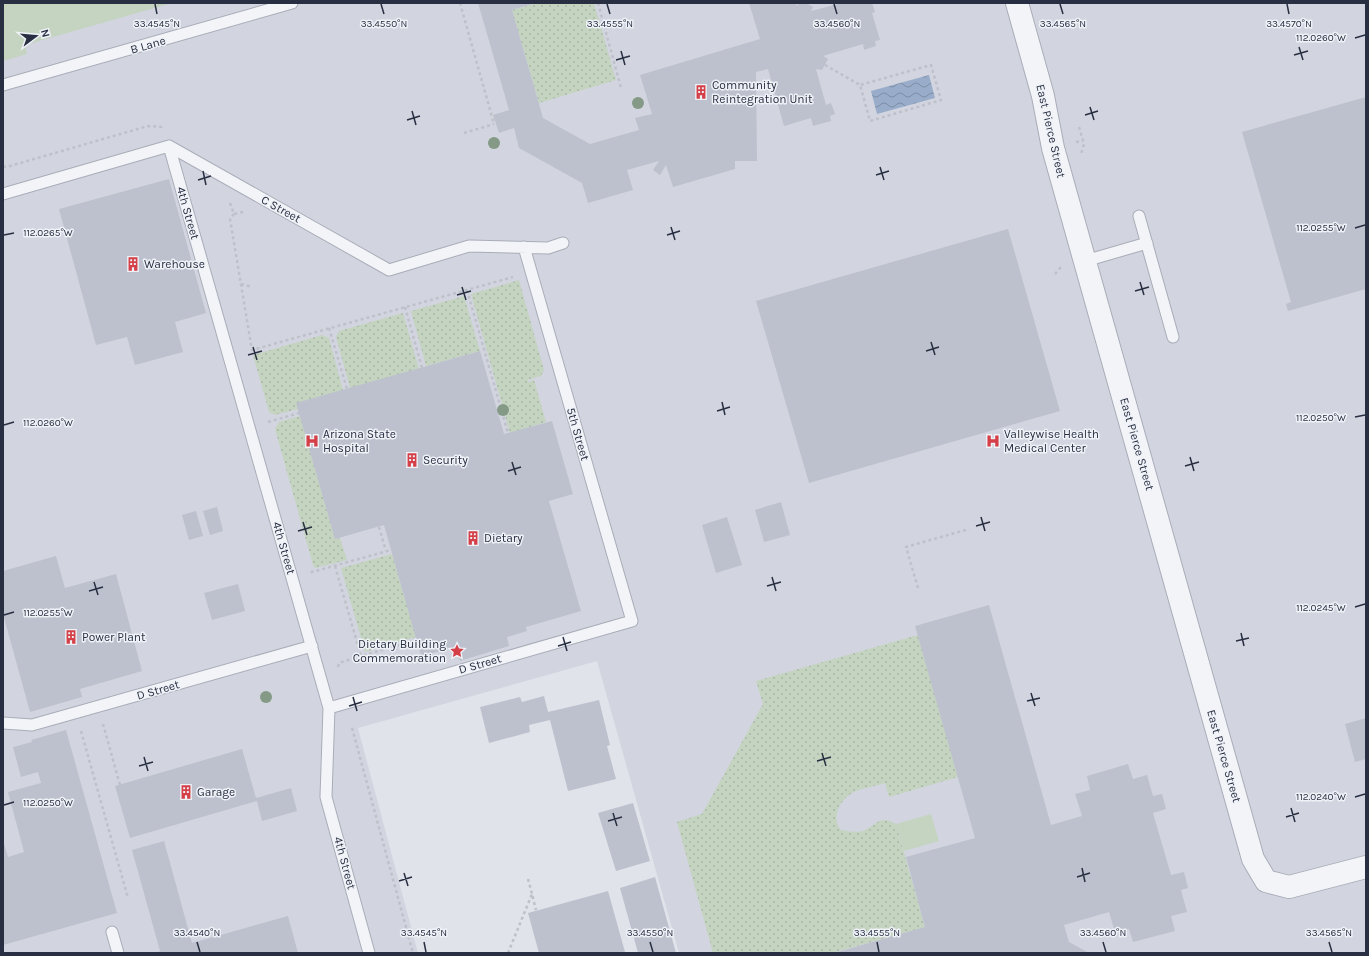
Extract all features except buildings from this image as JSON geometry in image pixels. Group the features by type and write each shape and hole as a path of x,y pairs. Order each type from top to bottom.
{"street":[{"name":"East Pierce Street","path":"1017,3 1043,96 1053,148 1253,858 1266,881 1289,886 1366,867"}],"lane":[{"name":"B Lane","path":"3,86 292,3"},
{"path":"3,194 169,146"},
{"name":"C Street","path":"169,146 389,270 469,246 548,248 563,243"},
{"name":"4th Street","path":"169,146 329,708 326,797 369,953"},
{"path":"1139,216 1173,337"},
{"path":"1085,261 1147,243"},
{"name":"5th Street","path":"524,247 632,620"},
{"name":"D Street","path":"329,708 632,620"},
{"name":"D Street","path":"3,723 32,725 312,646"},
{"path":"112,932 118,953"}],"path":[{"path":"460,3 495,124 464,133"},
{"path":"598,3 622,88"},
{"path":"825,65 860,85 870,121 941,100 931,65 860,85"},
{"path":"231,208 234,214"},
{"path":"243,212 234,214 230,219 252,350"},
{"path":"248,352 516,276"},
{"path":"241,284 252,287"},
{"path":"467,290 508,433"},
{"path":"404,307 422,368"},
{"path":"329,328 346,389"},
{"path":"270,429 268,422 299,413"},
{"path":"379,527 386,551"},
{"path":"918,588 906,547 969,528"},
{"path":"310,565 312,572 391,550"},
{"path":"335,566 361,656"},
{"path":"340,671 338,665 339,663 417,640"},
{"path":"98,706 120,785"},
{"path":"75,713 128,898"},
{"path":"352,728 413,953"},
{"path":"528,879 536,910"},
{"path":"508,953 532,894"}],"shaded area":[{"path":"3,3 1366,3 1366,953 679,953 597,661 358,728 418,953 3,953"}],"green space":[{"path":"3,3 172,3 25,45 27,54 3,61"},
{"path":"537,3 594,3 616,80 539,103 512,10"},
{"path":"519,280 544,370 541,376 527,380 528,382 534,380 546,422 510,433 471,294"},
{"path":"464,296 480,351 426,366 411,311"},
{"path":"403,313 419,369 350,388 336,337 339,331"},
{"path":"322,335 329,338 343,390 298,409 275,415 269,412 253,355"},
{"path":"300,416 335,539 340,538 347,560 315,568 275,429 279,422"},
{"path":"392,554 416,637 365,652 341,568"},
{"path":"918,635 958,777 889,797 885,783 858,790 843,800 838,810 837,820 841,830 855,832 861,832 868,829 882,820 890,821 896,824 925,927 832,953 713,953 677,822 702,814 763,704 756,681"},
{"path":"931,814 939,841 904,851 896,824"}],"water":[{"path":"929,75 935,98 877,114 871,91"}],"place":[{"name":"Community Reintegration Unit","path":"701,92"},
{"name":"Warehouse","path":"133,264"},
{"name":"Arizona State Hospital","path":"312,441"},
{"name":"Valleywise Health Medical Center","path":"993,441"},
{"name":"Security","path":"412,460"},
{"name":"Dietary","path":"473,538"},
{"name":"Power Plant","path":"71,637"},
{"name":"Dietary Building Commemoration","path":"457,651"},
{"name":"Garage","path":"186,792"}]}
